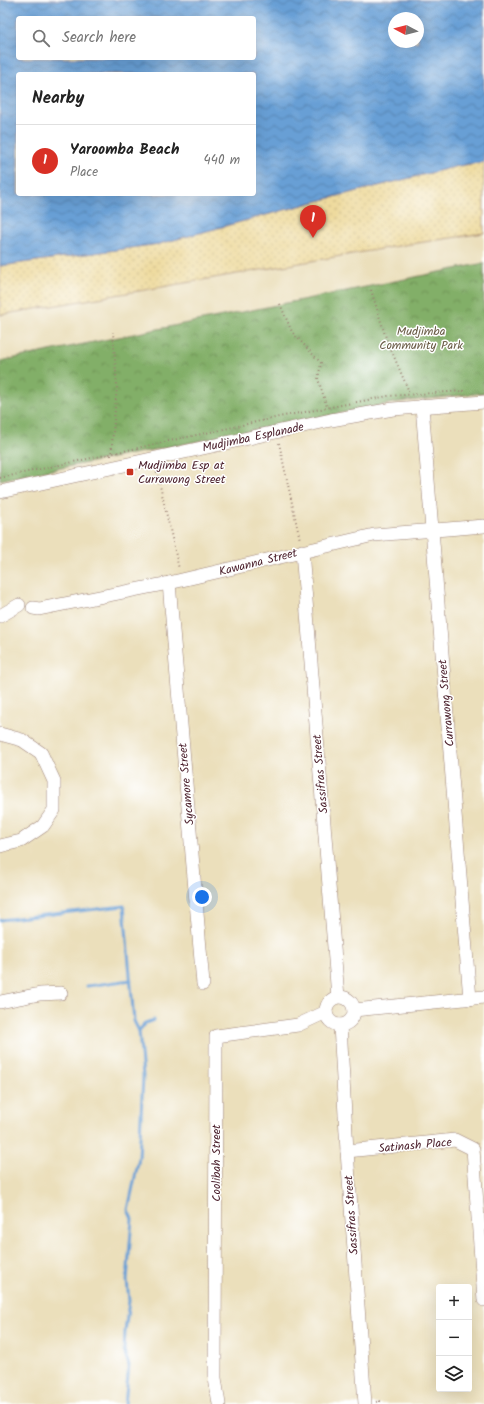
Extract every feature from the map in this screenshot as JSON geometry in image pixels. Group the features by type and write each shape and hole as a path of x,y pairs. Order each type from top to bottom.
{"street":[{"name":"Mudjimba Esplanade","path":"0,492 331,420 418,407 484,402"},
{"name":"Currawong Street","path":"418,407 432,530 470,999"},
{"name":"Kawanna Street","path":"33,608 40,609 175,582 374,535 484,526"},
{"name":"Sassifras Street","path":"302,551 338,997"},
{"name":"Sycamore Street","path":"175,582 203,984"},
{"path":"0,616 19,605"},
{"path":"0,734 22,740 42,753 54,781 54,810 43,826 21,841 0,846"},
{"path":"0,1002 40,994 61,993"},
{"path":"338,997 347,999 351,1002 354,1010 352,1019 348,1023 340,1025 331,1022 326,1012 328,1003 338,997"},
{"path":"354,1010 484,997"},
{"name":"Coolibah Street","path":"219,1404 215,1378 216,1036 298,1025 326,1012"},
{"name":"Sassifras Street","path":"340,1025 347,1151 365,1404"},
{"name":"Satinash Place","path":"347,1151 455,1140 473,1149 484,1300"}],"path":[{"path":"371,290 386,338 410,394 418,407"},
{"path":"280,304 292,332 321,363 318,380 331,420"},
{"path":"112,332 117,386 111,455 113,467"},
{"path":"276,432 302,551"},
{"path":"154,458 175,582"}],"green space":[{"name":"Mudjimba Community Park","path":"484,263 484,393 398,402 0,480 0,361"}],"sand":[{"path":"484,162 484,233 404,245 0,315 0,266 159,244 314,202 458,166"}],"water":[{"path":"0,0 484,0 484,162 458,166 314,202 159,244 0,266"}],"waterway":[{"path":"0,920 124,906 134,1021 139,1031"},
{"path":"87,986 131,980"},
{"path":"125,1404 129,1365 124,1351 129,1301 127,1280 132,1219 128,1210 139,1158 143,1076 139,1031 145,1023 154,1020"}],"place":[{"name":"Yaroomba Beach","path":"313,238"},
{"name":"Mudjimba Esp at Currawong Street","path":"130,472"}]}
